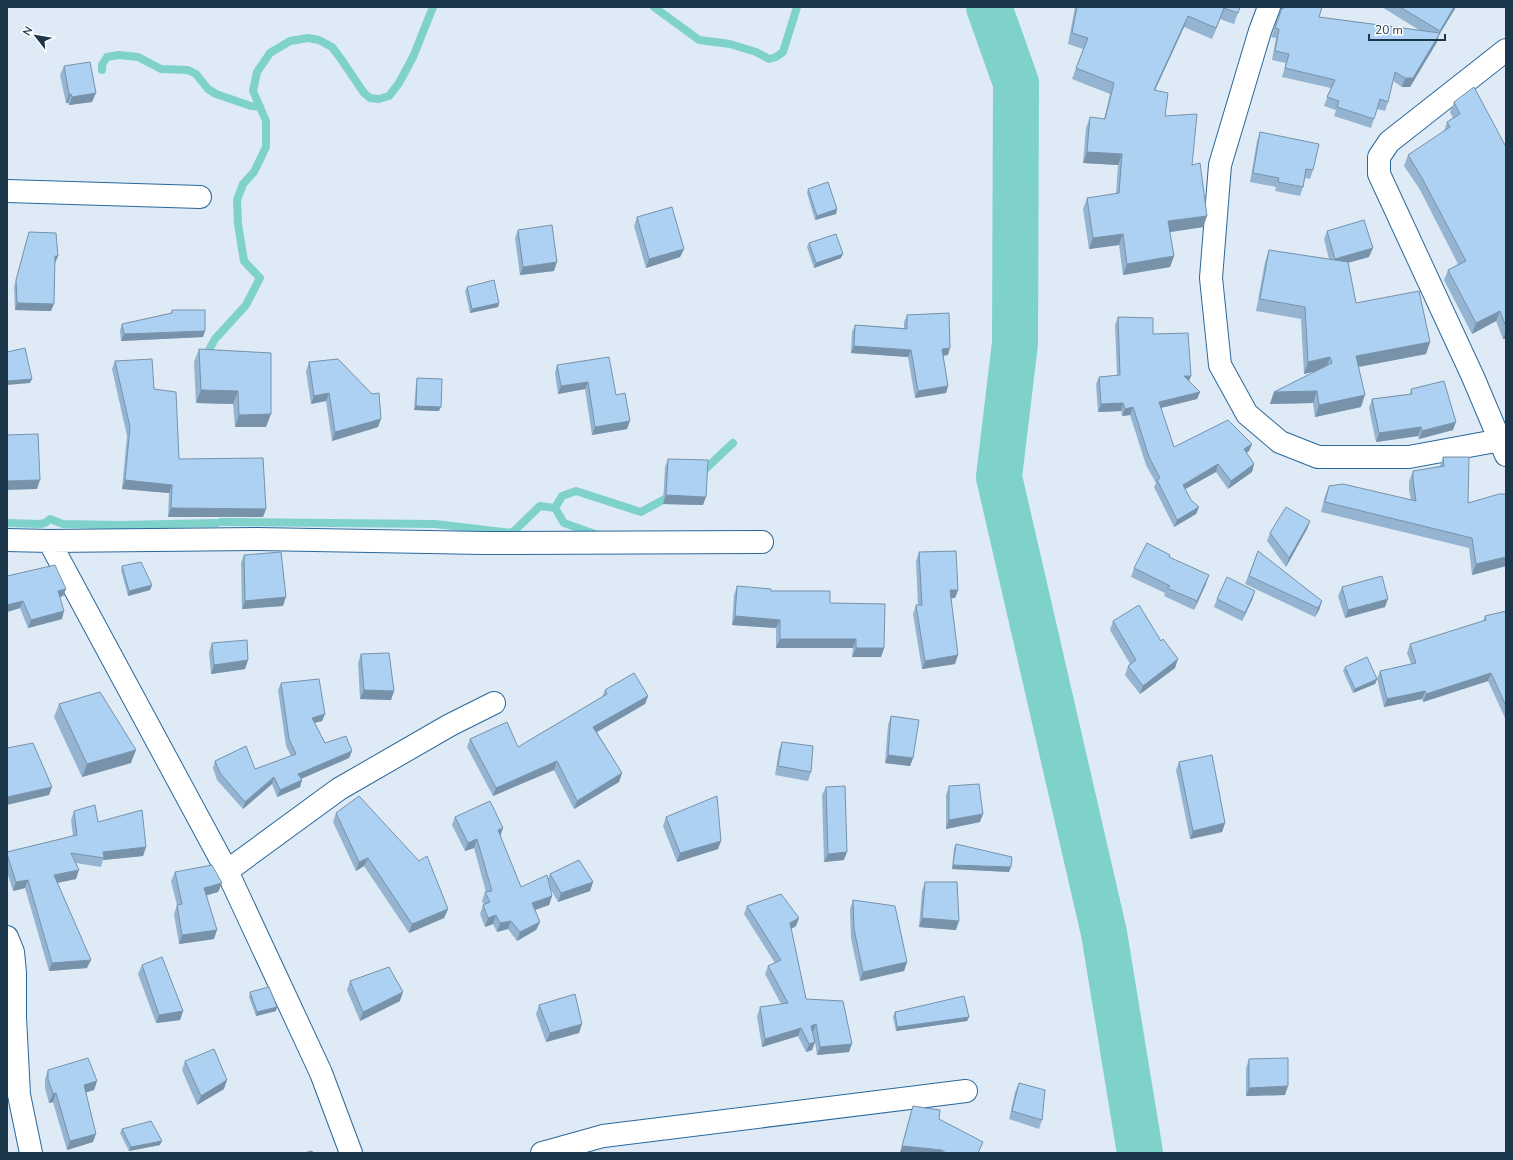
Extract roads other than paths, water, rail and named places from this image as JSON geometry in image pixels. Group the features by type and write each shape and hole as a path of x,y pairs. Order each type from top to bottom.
{"street":[{"path":"1270,7 1260,31 1220,165 1211,278 1220,365 1247,414 1280,442 1318,457 1409,457 1503,447 1379,174 1379,157 1389,142 1506,50"},
{"path":"7,191 200,197"},
{"path":"7,540 49,542 257,539 484,543 762,542"},
{"path":"49,542 227,871 321,1073 351,1153"},
{"path":"227,871 339,789 450,725 494,703"},
{"path":"7,937 12,952 15,973 15,1017 19,1095 31,1153"},
{"path":"542,1153 603,1136 966,1091"}],"waterway":[{"path":"204,359 215,339 246,305 260,278 244,261 238,224 237,200 243,184 254,172 266,147 266,121 253,91 257,72 270,53 290,41 308,38 319,40 332,47 364,93 370,98 379,99 389,96 399,83 413,57 433,7"},
{"path":"654,7 699,40 730,44 756,52 769,59 776,57 783,52 797,7"},
{"path":"989,7 1016,83 1015,343 999,477 1104,933 1140,1153"},
{"path":"102,70 102,65 107,57 119,55 138,57 161,69 188,70 196,74 208,89 216,94 251,106 260,107"},
{"path":"700,474 733,443"},
{"path":"555,508 562,496 576,491 641,512 672,495"},
{"path":"221,522 435,524 512,533 540,506 555,508"},
{"path":"555,508 564,523 595,534"},
{"path":"7,523 40,524 45,523 50,519 63,524 119,525 217,523"}]}
